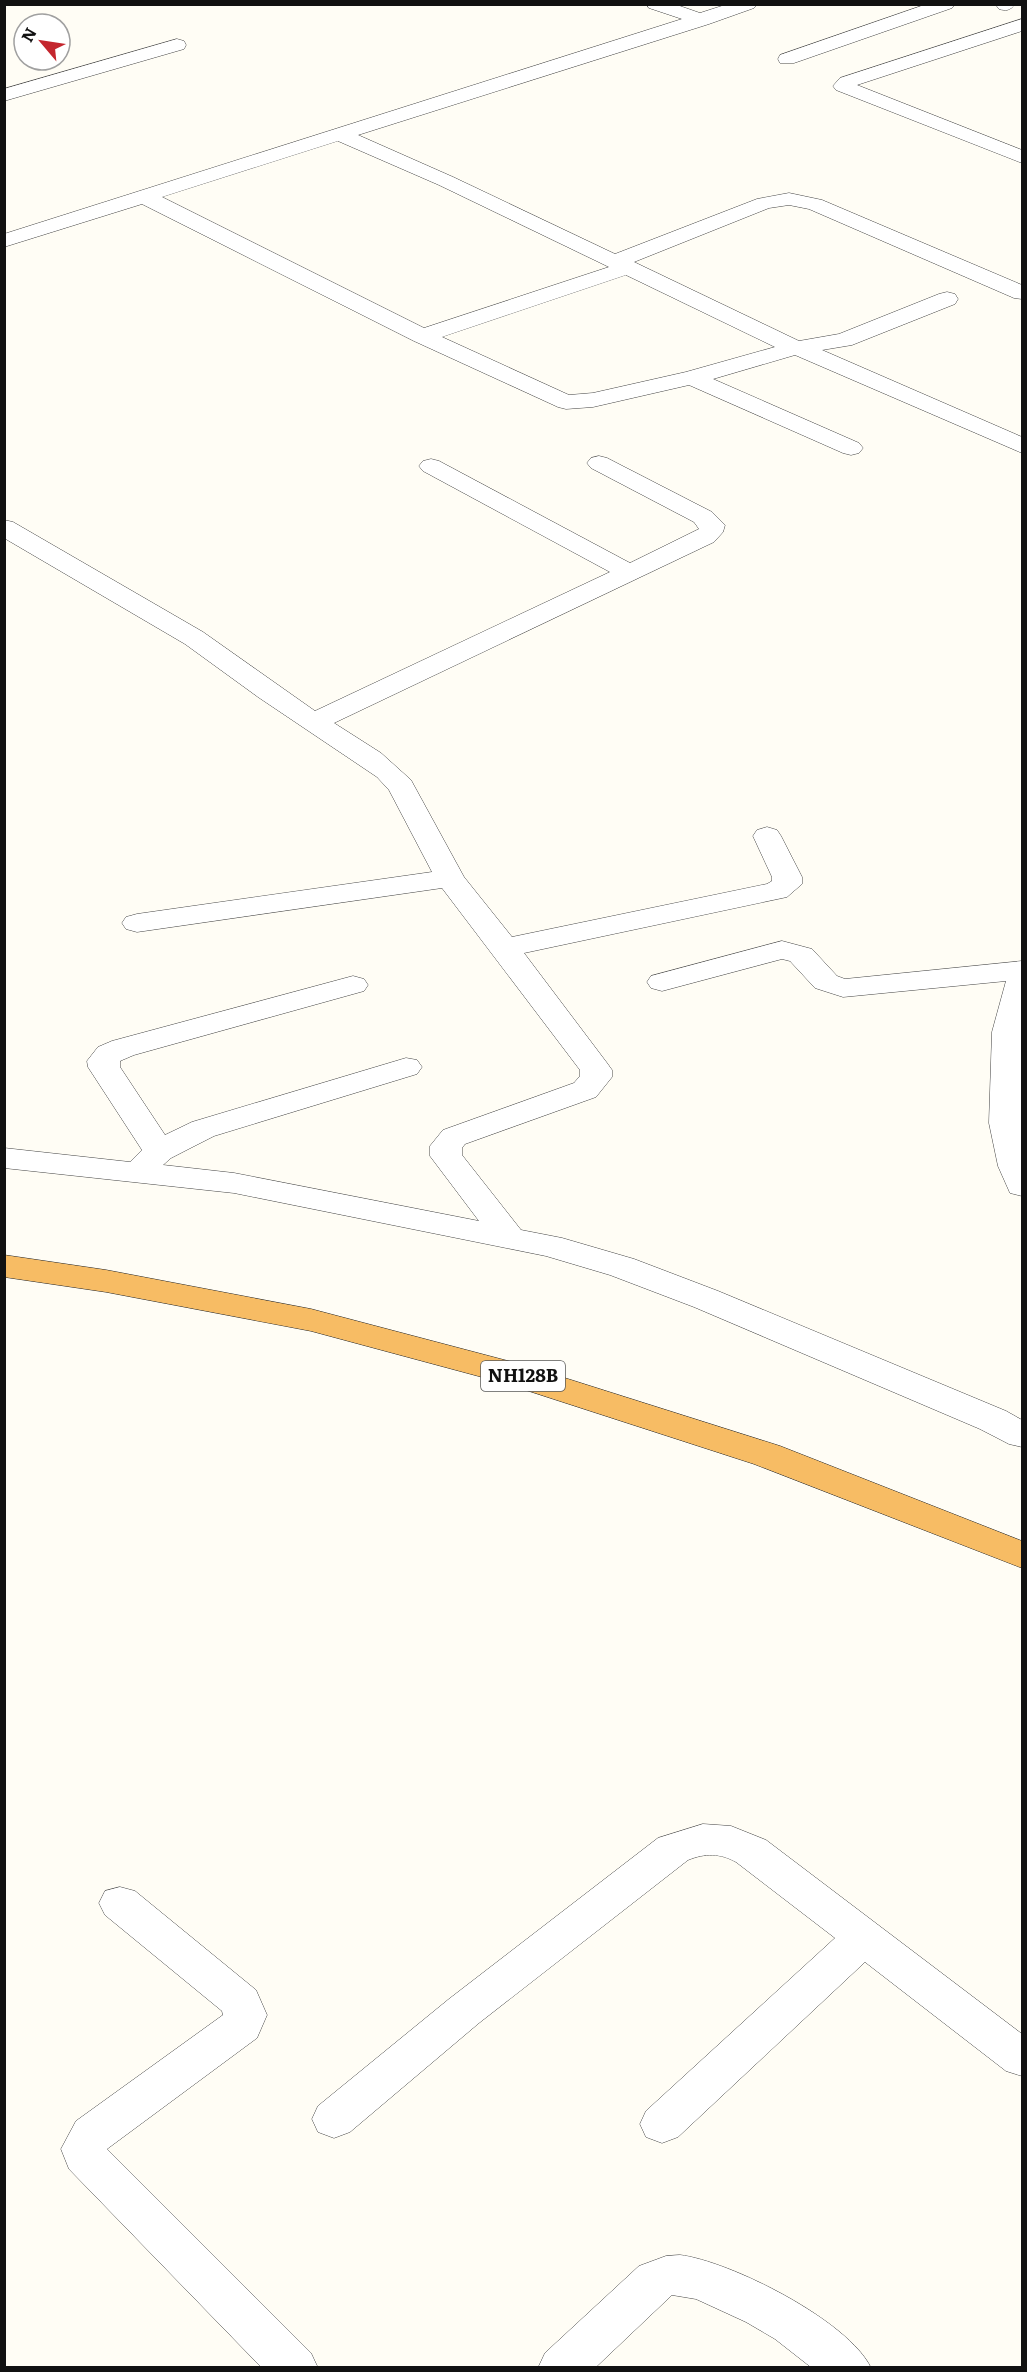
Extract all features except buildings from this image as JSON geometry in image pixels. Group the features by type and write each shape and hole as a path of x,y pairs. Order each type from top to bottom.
{"highway":[{"name":"NH128B","path":"4,1266 106,1281 310,1320 515,1374 767,1455 1023,1555"}],"street":[{"path":"655,4 702,21"},
{"path":"4,242 339,134 702,21 748,4"},
{"path":"787,59 946,4"},
{"path":"1005,5 1023,11"},
{"path":"1023,25 847,82 843,86 1023,157"},
{"path":"4,95 177,45"},
{"path":"339,134 446,181 796,348 1023,446"},
{"path":"145,197 422,336 566,402 593,400 691,378 796,348 854,337 947,299"},
{"path":"422,336 623,264 764,202 789,199 814,204 1023,293"},
{"path":"691,378 851,448"},
{"path":"313,722 705,537 711,532 712,525 703,517 599,463"},
{"path":"430,466 629,572"},
{"path":"4,527 194,638 313,722 371,759 402,786 450,878 593,1064 596,1077 585,1090 454,1137 446,1146 446,1156 509,1237"},
{"path":"505,948 777,891 787,884 787,877 767,836"},
{"path":"137,923 450,878"},
{"path":"662,982 782,950 801,955 826,982 843,988 1023,970"},
{"path":"1023,976 1008,1032 1005,1124 1014,1166 1023,1186"},
{"path":"148,1162 104,1067 103,1061 109,1054 123,1048 353,985"},
{"path":"148,1162 203,1129 406,1067"},
{"path":"4,1158 148,1162 234,1184 509,1237 586,1256 687,1291 993,1420 1023,1435"},
{"path":"334,2119 464,2011 673,1849 695,1840 718,1838 735,1841 1023,2058"},
{"path":"120,1903 241,2002 245,2015 242,2026 92,2134 83,2149 85,2156 294,2367"},
{"path":"662,2124 864,1937"},
{"path":"562,2367 655,2280 671,2274 691,2277 719,2286 771,2310 812,2337 847,2367"}]}
